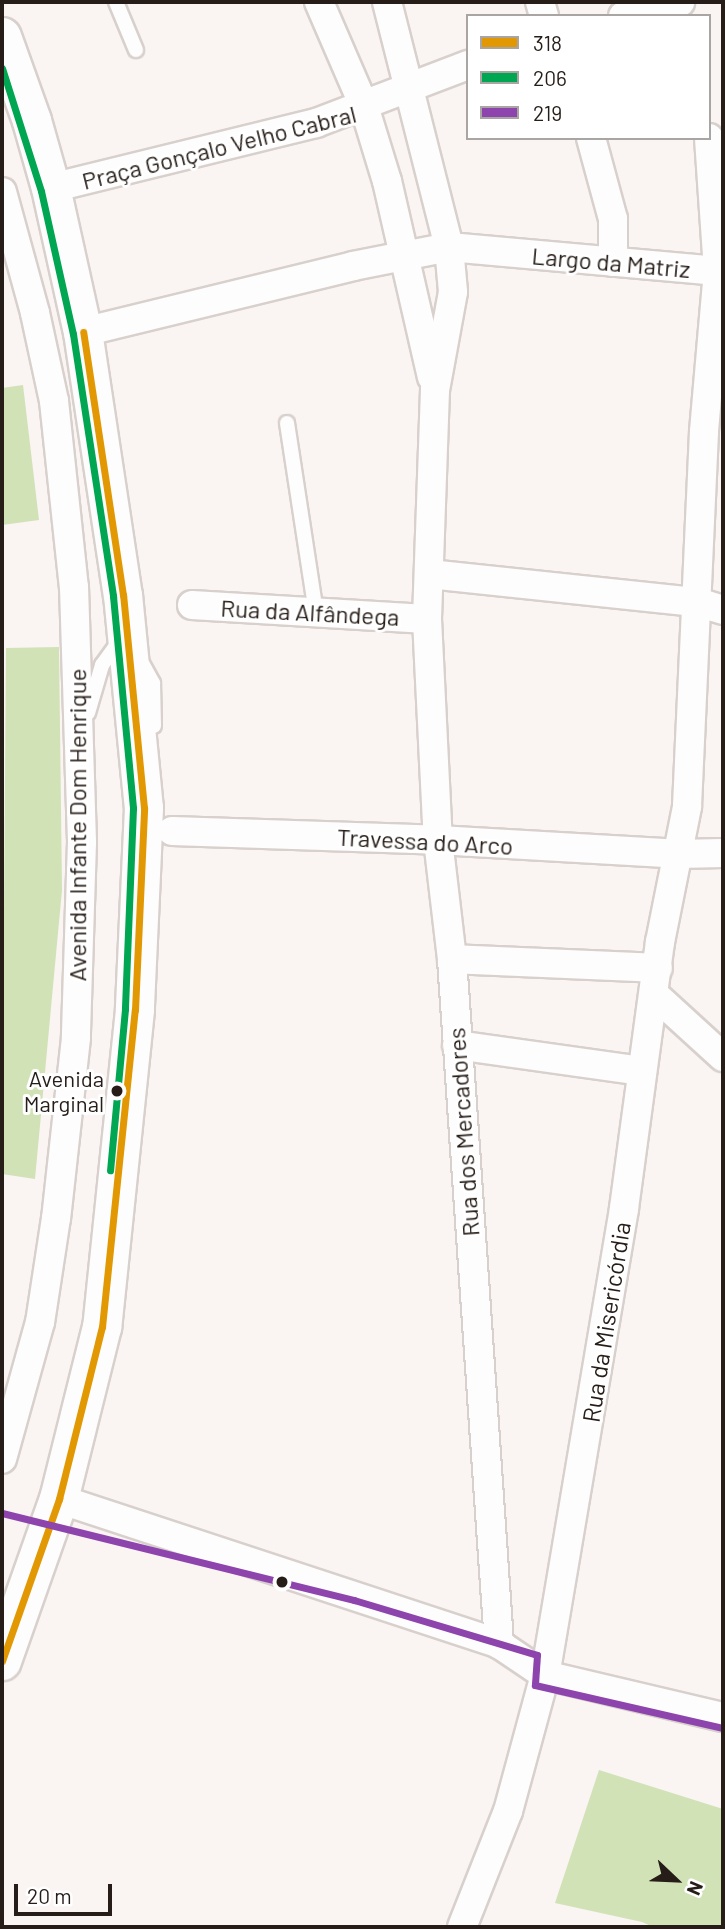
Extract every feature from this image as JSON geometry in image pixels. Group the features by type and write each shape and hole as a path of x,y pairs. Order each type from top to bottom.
{"main road":[{"path":"2,37 32,121 51,188 83,332 126,631 144,808 135,1010 102,1327 59,1499 2,1661"}],"street":[{"path":"319,2 364,106 466,66"},
{"path":"387,2 449,247 453,292 435,390 428,619"},
{"path":"635,14 678,7"},
{"name":"Praça Gonçalo Velho Cabral","path":"51,188 316,122 364,106 407,257"},
{"path":"592,140 613,219 613,262"},
{"path":"709,140 721,271"},
{"name":"Avenida Infante Dom Henrique","path":"2,192 35,313 54,401 74,587 82,842 76,1038 56,1217 40,1322 2,1459"},
{"name":"Largo da Matriz","path":"407,257 449,247 721,271 713,432 710,606 687,807 678,854"},
{"path":"83,332 353,266 407,257 435,390"},
{"path":"429,574 710,606"},
{"name":"Rua da Alfândega","path":"192,605 428,619"},
{"name":"Rua dos Mercadores","path":"428,619 438,841 452,958 499,1644"},
{"name":"Travessa do Arco","path":"165,839 438,841 678,854 723,853"},
{"name":"Rua da Misericórdia","path":"462,1927 508,1811 545,1675 624,1209 641,1071 678,854"},
{"path":"452,958 656,981 723,1057"},
{"path":"457,1045 641,1071"},
{"path":"59,1499 499,1644 545,1675 723,1717"}],"lane":[{"path":"116,2 135,50"},
{"path":"287,423 316,613"},
{"path":"91,879 88,706 102,665 126,631 153,683 155,738"},
{"path":"155,765 165,839"}],"green space":[{"path":"23,385 39,520 2,525 2,388"},
{"path":"59,647 62,890 35,1179 2,1174 6,648"},
{"path":"599,1770 723,1809 723,1927 653,1927 642,1922 555,1903"}],"transit line":[{"name":"206","path":"2,68 41,191 73,334 113,596 133,808 125,1009 110,1170"},
{"name":"318","path":"2,1661 59,1499 102,1327 135,1010 144,808 123,595 83,332"},
{"name":"219","path":"2,1513 354,1600 537,1655 535,1685 723,1728"}],"place":[{"name":"Avenida Marginal","path":"117,1091"}]}
